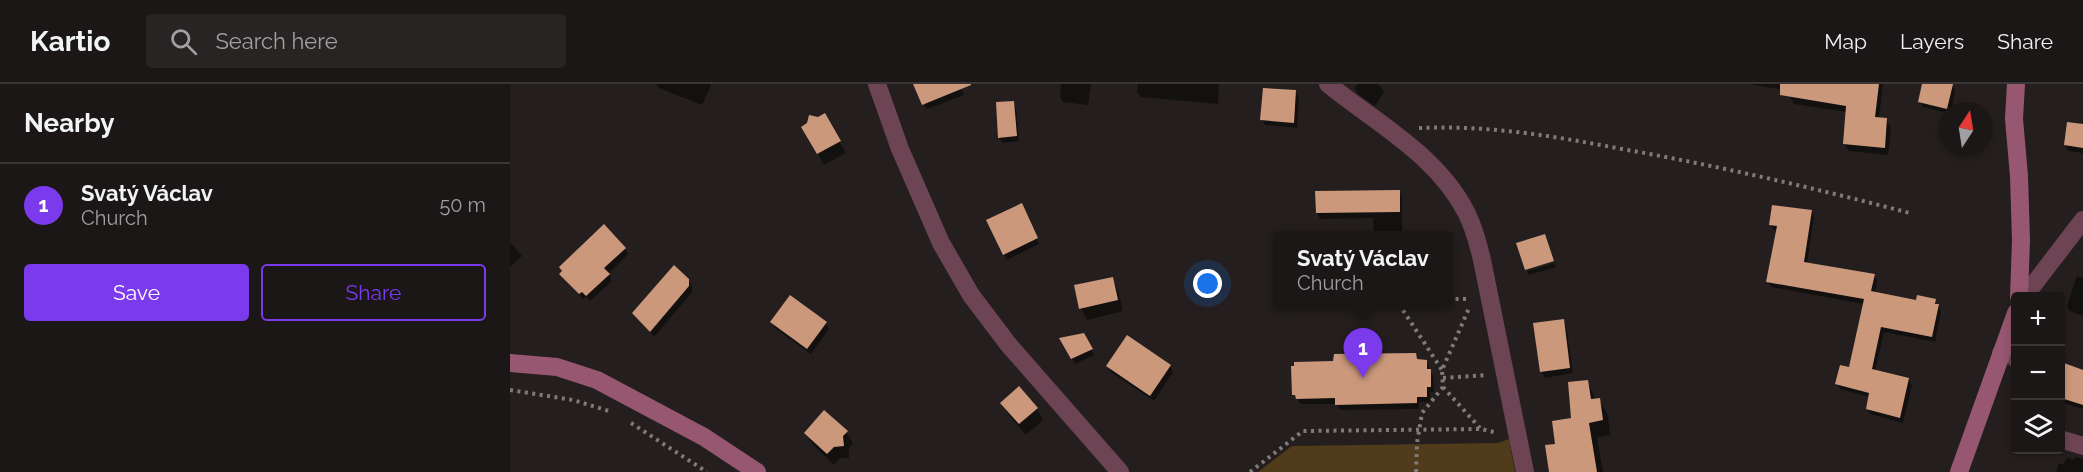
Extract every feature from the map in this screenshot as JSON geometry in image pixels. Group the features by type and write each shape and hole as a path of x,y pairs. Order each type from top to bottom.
{"street":[{"path":"877,84 900,149 941,243 971,295 1008,344 1120,472"},
{"path":"1328,84 1388,129 1436,171 1465,210 1480,249 1519,433 1525,472"},
{"path":"2016,84 2014,119 2021,240 2019,292"},
{"path":"2028,292 2083,220"},
{"path":"1959,472 2008,356 2011,340"},
{"path":"510,363 557,367 607,385 704,437 757,472"},
{"path":"2065,440 2083,446"}],"path":[{"path":"1388,129 1489,128 1537,134 1705,164 1910,213"},
{"path":"1442,370 1473,299 1453,299"},
{"path":"1402,309 1442,370 1443,378 1443,387 1422,413 1416,472"},
{"path":"1443,378 1506,374"},
{"path":"1443,387 1481,429"},
{"path":"510,390 573,400 616,415"},
{"path":"623,419 707,472"},
{"path":"1250,472 1303,431 1481,429 1494,434 1519,433"}],"shaded area":[{"path":"1509,439 1515,472 1258,472 1292,446 1498,443"}],"building":[{"path":"913,84 971,84 971,85 922,105"},
{"path":"1780,84 1879,84 1875,117 1887,118 1885,148 1843,144 1846,106 1780,95"},
{"path":"1922,84 1953,84 1949,102 1939,102 1939,107 1918,102"},
{"path":"1263,88 1296,90 1294,123 1260,120"},
{"path":"1014,101 1017,136 998,138 996,102"},
{"path":"825,113 841,141 817,154 801,127 807,123 809,115 818,117"},
{"path":"2067,122 2083,124 2083,148 2064,145"},
{"path":"1400,190 1400,212 1316,213 1315,191"},
{"path":"1022,203 1038,238 1003,255 986,220"},
{"path":"1772,205 1812,210 1804,262 1875,274 1871,291 1916,300 1917,295 1936,299 1935,304 1939,304 1932,337 1881,327 1872,369 1909,378 1900,418 1866,409 1869,393 1835,384 1840,365 1849,367 1864,299 1766,282 1777,226 1769,225"},
{"path":"604,224 626,248 604,268 610,274 586,296 582,292 579,294 559,274 562,271 559,267"},
{"path":"1545,234 1554,261 1525,270 1516,243"},
{"path":"674,265 689,279 689,286 650,332 632,313"},
{"path":"1113,277 1118,300 1079,309 1074,285"},
{"path":"790,295 827,322 807,349 770,322"},
{"path":"1564,319 1570,368 1540,372 1533,323"},
{"path":"1084,333 1093,349 1071,359 1059,338"},
{"path":"1127,335 1171,365 1150,396 1106,366"},
{"path":"1416,353 1417,359 1427,360 1427,369 1431,369 1431,387 1427,387 1427,397 1417,397 1417,403 1335,405 1335,398 1296,399 1295,395 1292,395 1291,366 1294,366 1294,362 1333,361 1334,354"},
{"path":"2065,363 2083,370 2083,405 2065,399"},
{"path":"1588,380 1591,399 1600,398 1603,420 1589,423 1597,472 1549,472 1545,445 1555,444 1552,421 1571,418 1568,382"},
{"path":"1019,386 1038,408 1019,424 1000,403"},
{"path":"824,410 848,431 843,436 844,446 834,447 827,454 804,433"}],"place":[{"name":"Svatý Václav","path":"1363,378"}]}
